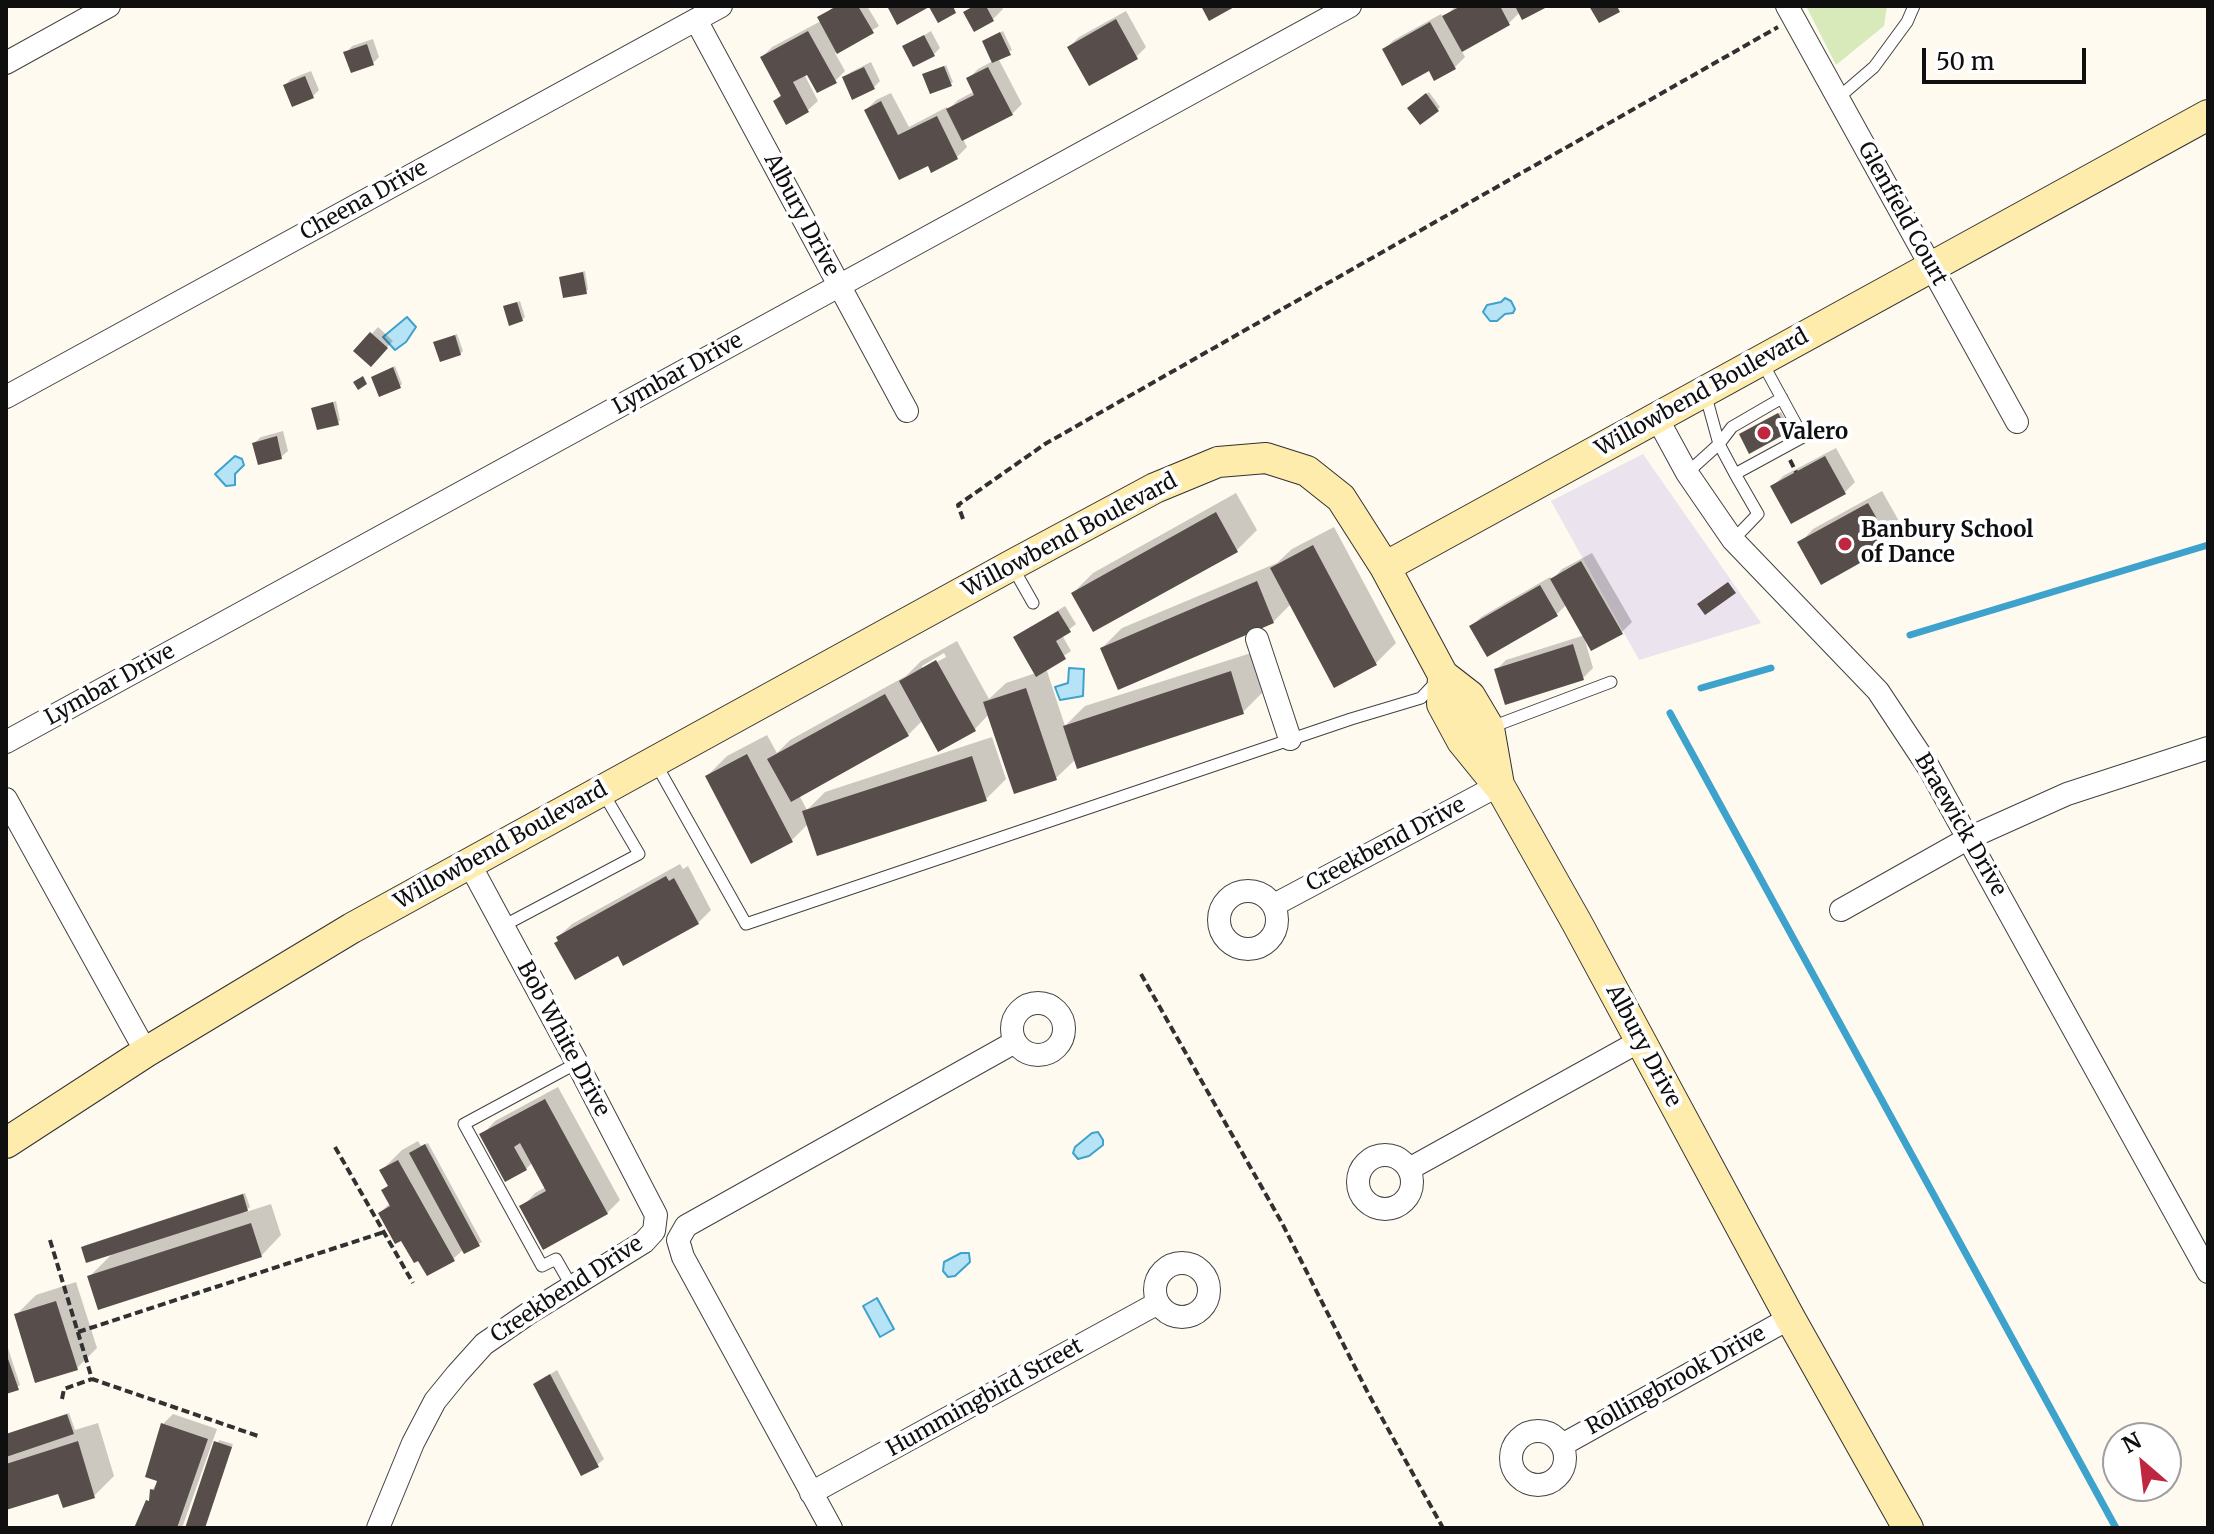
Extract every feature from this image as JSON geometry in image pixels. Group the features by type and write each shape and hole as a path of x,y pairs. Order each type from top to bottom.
{"street":[{"path":"6,63 109,6"},
{"name":"Cheena Drive","path":"6,397 721,6"},
{"name":"Lymbar Drive","path":"6,742 1350,6"},
{"name":"Glenfield Court","path":"1790,12 2017,422"},
{"name":"Albury Drive","path":"696,20 907,411"},
{"name":"Willowbend Boulevard","path":"6,1143 146,1052 352,928 1155,488 1218,462 1266,458 1307,471 1341,498 1385,567 2208,115"},
{"name":"Braewick Drive","path":"1657,418 1687,473 1733,540 1878,691 1929,768 2208,1272"},
{"name":"Albury Drive","path":"1385,567 1443,675 1466,691 1489,728 1499,785 1908,1528"},
{"path":"1257,639 1290,739"},
{"path":"1443,675 1442,704 1462,741 1499,785"},
{"path":"1841,910 1969,838 2067,794 2208,748"},
{"name":"Creekbend Drive","path":"1274,905 1499,785"},
{"path":"6,799 146,1052"},
{"name":"Bob White Drive","path":"469,863 656,1215"},
{"path":"1409,1169 1640,1041"},
{"path":"831,1528 683,1257 678,1240 686,1226 1015,1042"},
{"name":"Creekbend Drive","path":"378,1528 413,1443 435,1401 484,1344 644,1242 654,1231 656,1215"},
{"name":"Hummingbird Street","path":"811,1493 1158,1303"},
{"name":"Rollingbrook Drive","path":"1562,1445 1790,1318"}],"lane":[{"path":"1838,98 1874,67 1907,22 1914,6"},
{"path":"1735,474 1803,437 1761,361"},
{"path":"1704,392 1719,444 1758,514 1733,540"},
{"path":"1687,473 1719,444 1732,427 1782,398"},
{"path":"1012,565 1033,603"},
{"path":"654,761 746,924 1290,739 1421,698 1443,675"},
{"path":"1489,728 1611,682"},
{"path":"503,926 639,854 602,790"},
{"path":"572,1287 556,1259 542,1266 464,1124 577,1063"}],"path":[{"path":"963,519 958,505 1045,444 1790,12"},
{"path":"1141,974 1275,1210 1368,1393 1443,1528"},
{"path":"335,1147 413,1283"},
{"path":"78,1332 384,1232"},
{"path":"50,1240 92,1379"},
{"path":"62,1399 64,1389 92,1379 258,1436"}],"shaded area":[{"path":"1643,454 1761,623 1639,660 1551,501"}],"green space":[{"path":"1806,6 1887,6 1884,26 1836,65"}],"water":[{"path":"1505,298 1511,301 1515,309 1513,313 1490,321 1483,312 1487,305"},
{"path":"407,317 416,327 406,342 395,350 383,337"},
{"path":"235,456 242,459 244,465 235,474 235,485 226,486 215,474"},
{"path":"1069,668 1084,669 1083,696 1060,700 1055,687 1068,683"},
{"path":"1098,1132 1103,1145 1089,1156 1078,1159 1073,1153 1075,1147 1092,1133"},
{"path":"961,1253 969,1253 970,1262 955,1276 948,1277 943,1271 944,1262"},
{"path":"877,1298 894,1329 880,1337 863,1306"}],"building":[{"path":"837,6 858,6 874,33 837,54 817,17"},
{"path":"887,6 953,6 956,13 938,23 929,7 897,25"},
{"path":"974,6 986,6 994,21 974,32 963,12"},
{"path":"1201,6 1236,6 1209,21"},
{"path":"1461,6 1500,6 1510,25 1462,52 1442,16"},
{"path":"1515,6 1549,6 1522,20"},
{"path":"1589,6 1617,6 1620,12 1599,23"},
{"path":"1116,19 1138,59 1089,86 1067,47"},
{"path":"1430,22 1456,69 1434,81 1429,71 1402,86 1382,49"},
{"path":"808,31 837,83 817,93 807,75 793,82 809,112 786,125 773,101 781,96 760,57"},
{"path":"1000,32 1011,55 992,63 982,41"},
{"path":"924,35 935,56 913,67 902,46"},
{"path":"367,44 374,65 351,73 343,52"},
{"path":"944,66 952,86 930,94 922,74"},
{"path":"864,67 875,89 852,100 842,77"},
{"path":"988,67 1013,115 962,141 946,109 974,95 966,78"},
{"path":"305,76 314,98 292,107 283,85"},
{"path":"1426,93 1439,111 1420,125 1407,108"},
{"path":"881,101 898,135 937,116 958,159 931,173 928,166 899,180 864,110"},
{"path":"583,272 587,294 563,298 559,277"},
{"path":"517,302 523,321 509,326 503,306"},
{"path":"370,332 388,348 371,367 353,351"},
{"path":"455,335 461,355 440,362 433,342"},
{"path":"393,367 401,388 379,397 371,377"},
{"path":"363,376 367,384 358,390 353,382"},
{"path":"333,402 339,425 317,430 311,408"},
{"name":"Valero","path":"1778,413 1789,432 1749,454 1739,434"},
{"path":"277,436 282,459 258,465 252,443"},
{"path":"1825,456 1846,494 1791,524 1770,486"},
{"name":"Banbury School of Dance","path":"1868,503 1892,545 1821,585 1797,542"},
{"path":"1216,512 1238,552 1093,632 1071,593"},
{"path":"1313,545 1377,665 1334,688 1270,568"},
{"path":"1581,561 1623,634 1591,651 1550,579"},
{"path":"1257,581 1274,623 1118,690 1100,648"},
{"path":"1728,582 1736,593 1705,615 1697,604"},
{"path":"1540,585 1558,616 1487,657 1469,626"},
{"path":"1058,611 1071,632 1056,641 1066,659 1036,677 1013,637"},
{"path":"1573,644 1584,680 1505,705 1494,669"},
{"path":"936,660 976,731 938,752 899,681"},
{"path":"1231,671 1244,714 1077,769 1063,726"},
{"path":"1026,688 1057,780 1014,794 983,702"},
{"path":"885,694 909,736 791,802 767,759"},
{"path":"747,754 793,842 751,864 705,776"},
{"path":"972,756 987,801 817,856 802,811"},
{"path":"666,876 669,881 674,878 699,924 623,966 618,956 575,980 554,943 558,941 556,937"},
{"path":"545,1099 608,1214 543,1250 519,1206 546,1191 520,1143 514,1147 527,1170 505,1182 479,1134"},
{"path":"425,1144 480,1246 464,1254 409,1153"},
{"path":"398,1160 455,1261 427,1276 418,1261 414,1263 401,1241 395,1244 378,1213 390,1206 381,1190 388,1186 379,1170"},
{"path":"243,1194 248,1211 86,1263 81,1247"},
{"path":"251,1223 262,1257 98,1310 87,1276"},
{"path":"56,1301 78,1370 35,1383 14,1314"},
{"path":"6,1353 19,1390 6,1394"},
{"path":"550,1374 599,1467 581,1476 533,1384"},
{"path":"67,1414 74,1434 6,1457 6,1434"},
{"path":"161,1423 208,1439 177,1528 134,1528 146,1500 149,1501 150,1489 154,1490 157,1481 145,1477"},
{"path":"78,1441 95,1498 63,1508 58,1494 6,1510 6,1464"},
{"path":"214,1441 232,1447 205,1528 185,1528"}],"waterway":[{"path":"1910,635 2208,545"},
{"path":"1701,688 1771,668"},
{"path":"1670,713 2116,1528"}],"place":[{"name":"Valero","path":"1764,433"},
{"name":"Banbury School of Dance","path":"1845,544"}]}
